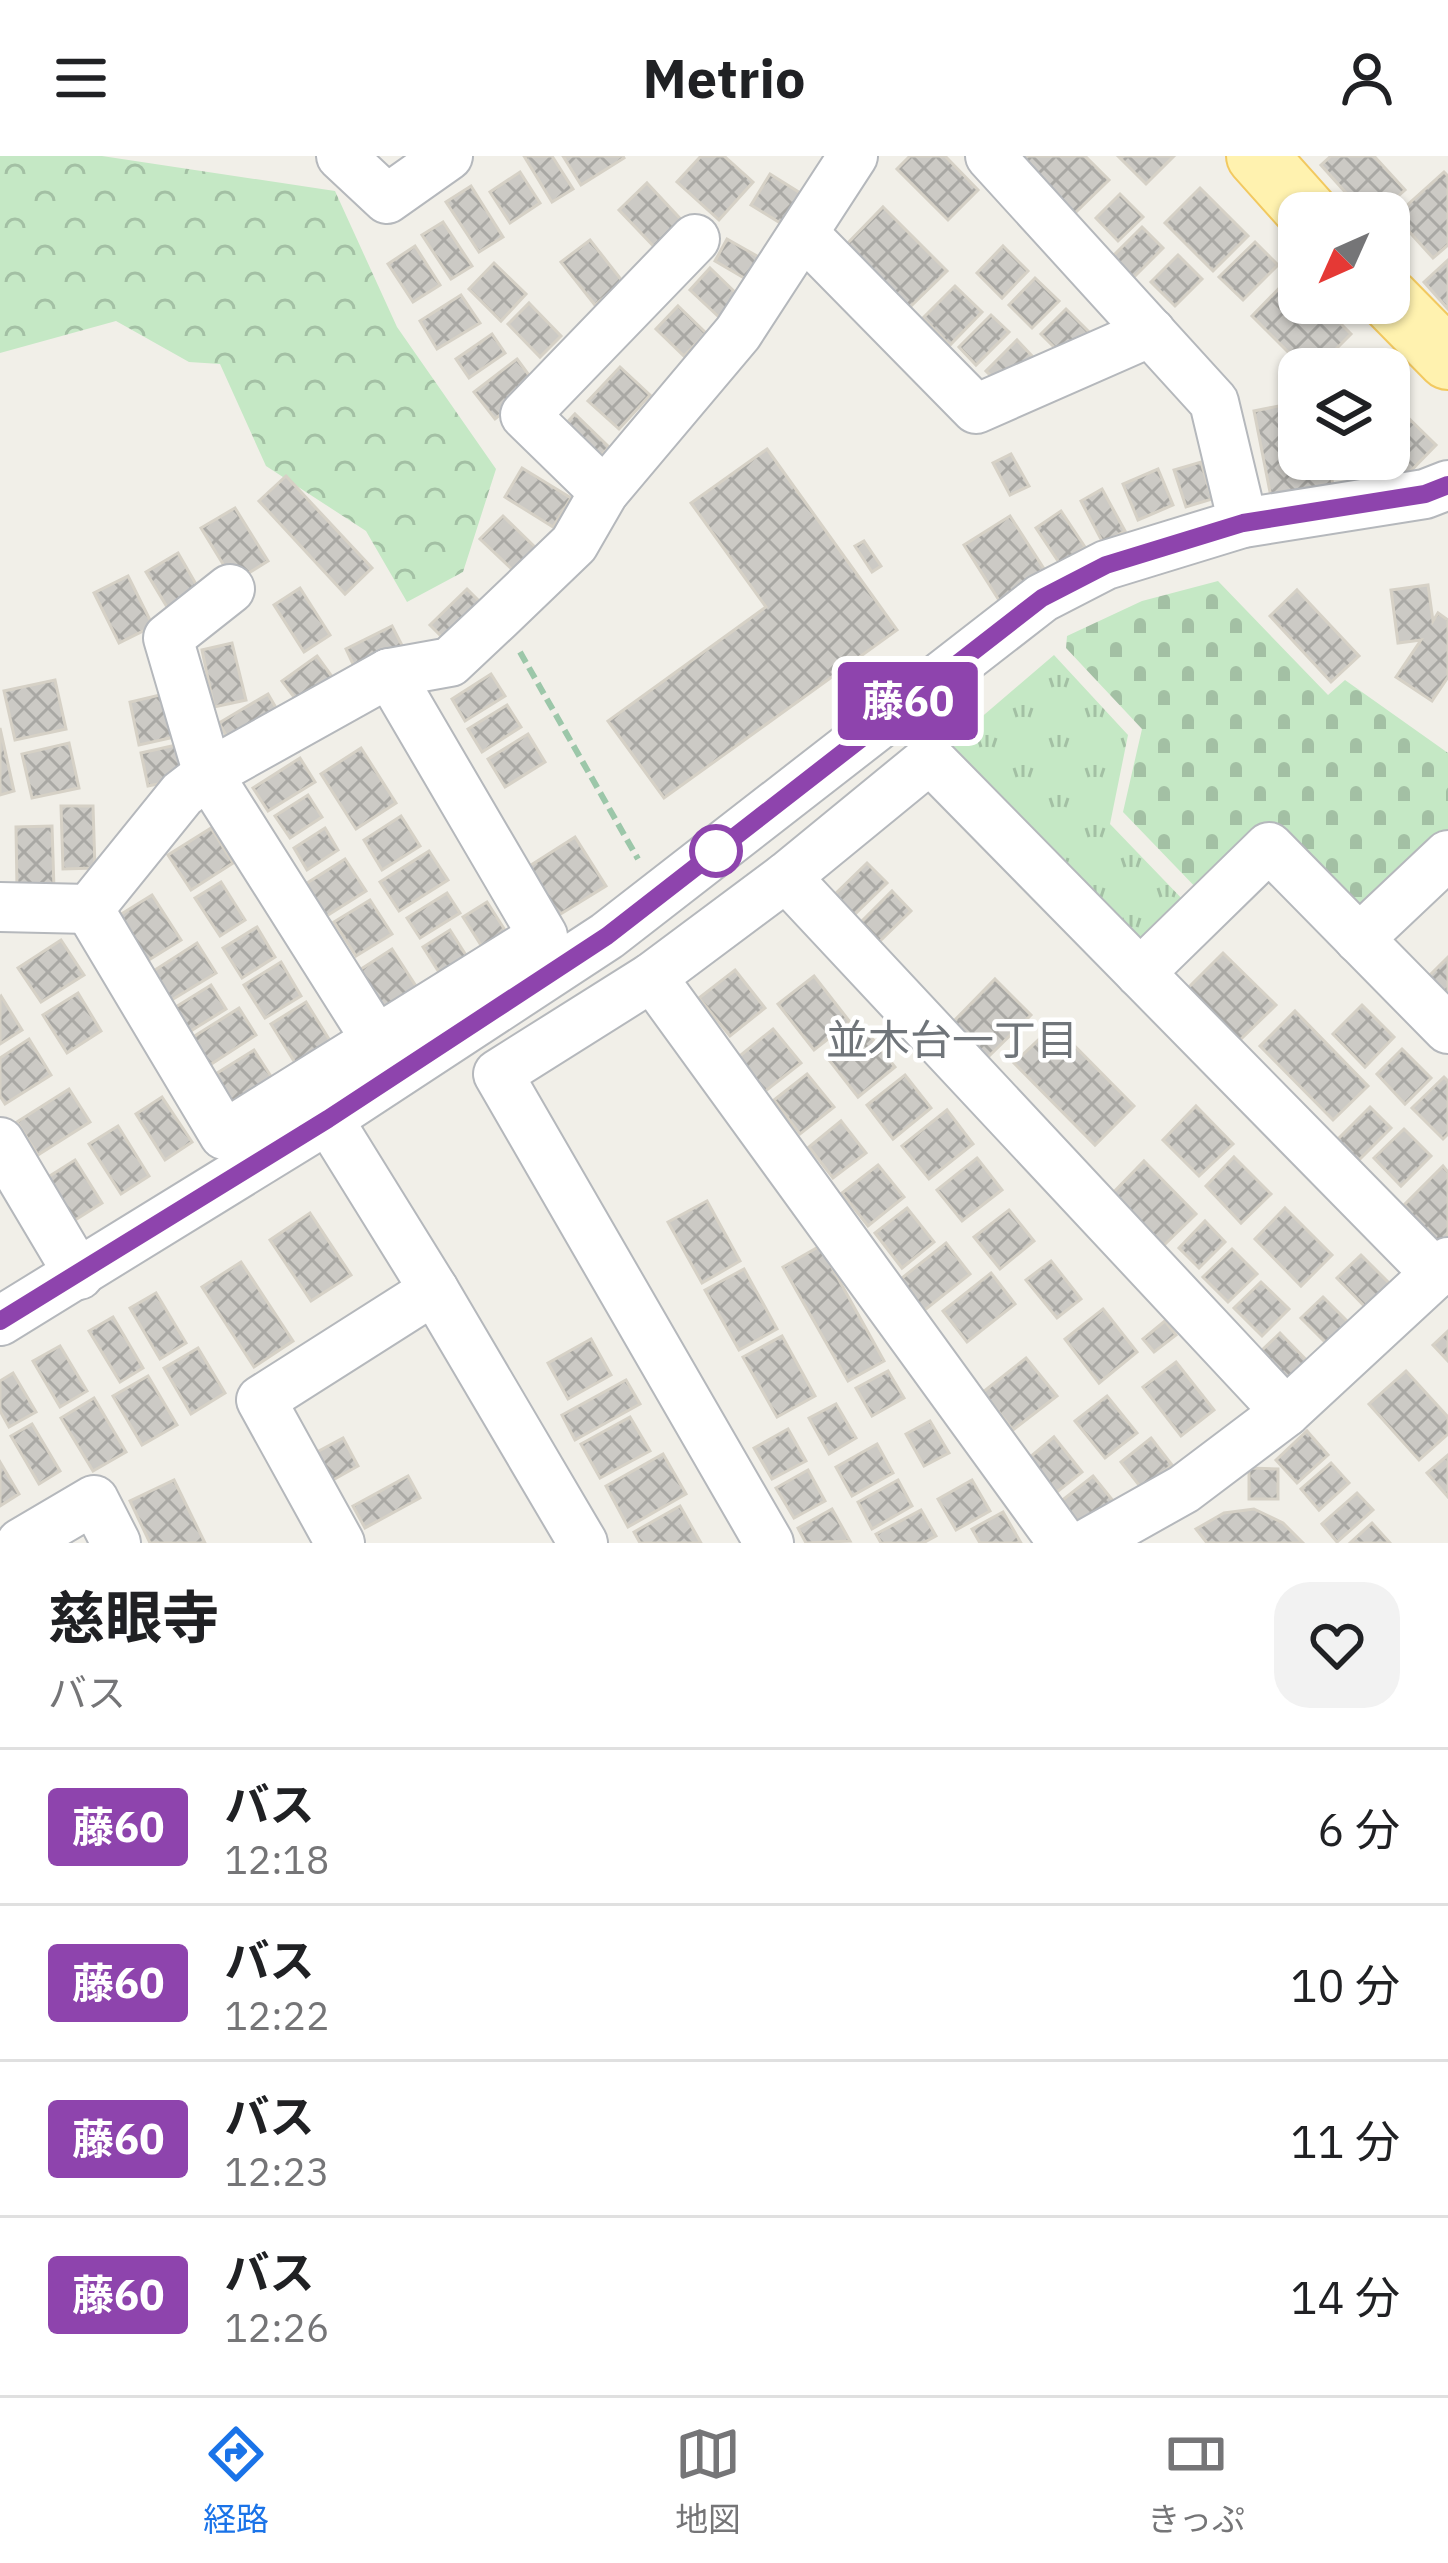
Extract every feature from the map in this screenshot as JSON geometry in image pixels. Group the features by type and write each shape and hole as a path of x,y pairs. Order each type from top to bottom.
{"main road":[{"path":"1263,158 1291,192"},
{"path":"1410,320 1448,359"}],"street":[{"path":"341,156 386,199 448,156"},
{"path":"89,909 182,794 389,673 450,662 574,544 604,492 738,332 853,156"},
{"path":"990,156 1214,402 1243,523"},
{"path":"804,234 976,409 1151,332"},
{"path":"604,492 525,416 694,239"},
{"path":"0,1321 328,1119 607,936 1042,598 1106,565 1243,523 1425,494 1448,485"},
{"path":"230,590 168,638 208,775 375,1038"},
{"path":"89,909 224,1135 543,936 389,673"},
{"path":"769,1543 498,1074 652,977 786,878 930,759 1140,973 1442,1268 1286,1412 1184,1489 1088,1543"},
{"path":"1140,973 1269,847 1448,1029"},
{"path":"1359,939 1448,855"},
{"path":"786,878 1286,1412"},
{"path":"0,907 89,909"},
{"path":"652,977 1063,1543"},
{"path":"328,1119 583,1543"},
{"path":"0,1142 79,1275"},
{"path":"340,1543 261,1400 434,1290"},
{"path":"22,1543 94,1500 116,1543"}],"path":[{"path":"500,616 645,872"}],"green space":[{"path":"0,156 102,156 335,191 397,327 496,469 463,572 407,602 366,531 266,466 220,364 189,362 116,321 0,353"},
{"path":"1218,581 1328,695 1345,680 1448,753 1448,833 1370,910 1355,909 1272,824 1202,894 1123,812 1142,729 1066,648 1067,636 1142,601"},
{"path":"1054,655 1128,735 1110,824 1188,905 1142,950 943,750"}],"building":[{"path":"524,156 552,156 573,189 552,202"},
{"path":"563,156 623,156 624,158 581,185"},
{"path":"701,156 724,156 753,182 719,220 677,182"},
{"path":"910,156 945,156 978,190 948,220 897,169"},
{"path":"1016,156 1085,156 1109,180 1074,214"},
{"path":"1118,156 1174,156 1146,184"},
{"path":"1331,156 1374,156 1405,190 1345,192 1321,165"},
{"path":"520,172 540,203 510,223 490,192"},
{"path":"1444,172 1448,176 1448,245 1433,258 1410,233 1410,203"},
{"path":"770,174 805,196 785,226 751,205"},
{"path":"647,183 688,227 660,253 619,210"},
{"path":"471,186 503,237 479,252 446,202"},
{"path":"1200,188 1248,236 1213,271 1165,223"},
{"path":"1120,194 1143,217 1118,241 1096,218"},
{"path":"883,207 947,271 908,309 845,246"},
{"path":"443,222 472,266 451,279 422,235"},
{"path":"1142,227 1163,248 1133,278 1112,257"},
{"path":"727,239 764,260 751,282 715,261"},
{"path":"590,240 623,282 595,305 561,262"},
{"path":"1255,242 1278,265 1243,300 1219,277"},
{"path":"415,246 440,285 413,302 388,264"},
{"path":"1003,246 1028,271 1002,298 977,273"},
{"path":"1178,255 1202,279 1175,306 1151,282"},
{"path":"1448,260 1448,309 1424,282"},
{"path":"494,263 526,294 501,321 469,289"},
{"path":"710,268 741,298 721,319 690,290"},
{"path":"1035,278 1059,301 1032,328 1009,305"},
{"path":"955,286 982,312 950,345 923,318"},
{"path":"1278,289 1278,324 1341,324 1351,334 1337,348 1284,348 1252,316"},
{"path":"461,295 480,323 437,349 420,321"},
{"path":"529,303 561,336 540,357 508,324"},
{"path":"678,306 706,333 684,356 656,329"},
{"path":"1066,309 1091,334 1066,359 1041,334"},
{"path":"991,315 1009,332 976,365 959,347"},
{"path":"492,334 505,353 469,378 456,359"},
{"path":"1017,340 1033,357 1003,388 986,371"},
{"path":"517,359 537,386 495,419 474,392"},
{"path":"620,367 650,395 619,429 588,401"},
{"path":"1278,406 1278,480 1332,480 1333,485 1271,497 1254,411"},
{"path":"575,414 609,447 593,464 559,431"},
{"path":"1410,420 1436,445 1410,472"},
{"path":"767,449 897,630 664,798 608,721 766,607 691,503"},
{"path":"1011,454 1029,486 1010,495 993,463"},
{"path":"1201,462 1212,499 1186,507 1174,470"},
{"path":"522,468 571,498 553,527 505,497"},
{"path":"1158,469 1173,505 1138,520 1123,484"},
{"path":"286,476 372,568 345,594 259,501"},
{"path":"1102,489 1125,531 1103,543 1081,501"},
{"path":"235,508 268,561 234,582 201,528"},
{"path":"1061,511 1085,547 1060,564 1036,528"},
{"path":"503,516 539,551 517,574 480,539"},
{"path":"1010,516 1048,575 1002,605 964,545"},
{"path":"864,541 881,566 872,572 855,546"},
{"path":"178,553 204,598 173,617 146,572"},
{"path":"128,576 153,626 119,643 94,593"},
{"path":"1428,585 1433,621 1438,613 1448,620 1448,677 1432,701 1396,677 1421,640 1398,643 1391,590"},
{"path":"300,588 330,635 304,652 274,605"},
{"path":"467,589 483,605 446,641 430,625"},
{"path":"1297,590 1359,656 1331,682 1270,616"},
{"path":"392,626 406,653 359,677 346,649"},
{"path":"232,643 246,700 214,707 202,650"},
{"path":"317,656 338,685 303,709 282,681"},
{"path":"491,674 505,696 465,721 452,699"},
{"path":"55,680 66,729 15,740 4,691"},
{"path":"164,694 174,737 139,745 130,702"},
{"path":"268,694 283,720 234,749 219,723"},
{"path":"507,705 521,727 482,752 468,729"},
{"path":"0,728 14,791 0,795"},
{"path":"528,734 545,762 505,787 488,759"},
{"path":"69,743 79,788 32,798 22,754"},
{"path":"176,745 183,779 148,786 141,753"},
{"path":"361,748 396,803 356,829 321,774"},
{"path":"300,758 315,782 268,811 253,788"},
{"path":"308,795 322,817 290,838 275,816"},
{"path":"61,806 93,806 95,868 63,869"},
{"path":"401,816 420,846 382,870 364,840"},
{"path":"52,826 54,889 17,890 16,827"},
{"path":"211,828 233,863 191,890 168,855"},
{"path":"325,828 338,850 307,870 294,848"},
{"path":"575,837 606,886 559,915 528,867"},
{"path":"429,851 448,880 399,911 380,882"},
{"path":"345,859 366,891 325,917 304,885"},
{"path":"867,863 887,883 850,919 830,899"},
{"path":"221,882 245,920 220,936 195,898"},
{"path":"892,891 911,911 878,943 859,924"},
{"path":"447,893 460,913 420,938 407,918"},
{"path":"152,895 181,940 144,963 115,918"},
{"path":"370,900 392,934 356,956 334,922"},
{"path":"487,902 510,938 486,953 463,917"},
{"path":"257,927 275,957 242,978 223,948"},
{"path":"450,930 469,960 442,977 423,947"},
{"path":"61,940 84,975 41,1002 18,968"},
{"path":"197,943 216,973 170,1001 152,972"},
{"path":"392,949 423,997 385,1020 355,973"},
{"path":"1223,953 1276,1005 1239,1041 1187,989"},
{"path":"1448,957 1448,1007 1421,984"},
{"path":"281,962 301,996 265,1018 244,985"},
{"path":"735,970 765,1008 730,1036 699,998"},
{"path":"814,976 850,1022 814,1050 778,1004"},
{"path":"995,979 1031,1015 985,1060 950,1025"},
{"path":"211,985 226,1009 186,1034 171,1010"},
{"path":"78,993 101,1031 67,1053 43,1015"},
{"path":"0,997 22,1030 0,1044"},
{"path":"306,1002 332,1044 297,1066 271,1024"},
{"path":"1362,1005 1394,1037 1365,1067 1333,1034"},
{"path":"239,1008 256,1035 210,1065 193,1037"},
{"path":"1295,1011 1368,1086 1333,1120 1260,1046"},
{"path":"1054,1025 1134,1106 1095,1145 1014,1063"},
{"path":"863,1027 895,1067 858,1097 826,1056"},
{"path":"773,1029 801,1063 763,1093 736,1059"},
{"path":"29,1039 51,1075 5,1104 0,1096 0,1058"},
{"path":"1402,1049 1431,1078 1405,1104 1377,1074"},
{"path":"254,1050 274,1081 234,1106 214,1075"},
{"path":"807,1074 834,1107 800,1134 774,1100"},
{"path":"905,1075 931,1108 893,1139 867,1105"},
{"path":"1444,1077 1448,1081 1448,1134 1443,1139 1412,1108"},
{"path":"69,1089 90,1122 38,1155 17,1122"},
{"path":"162,1097 192,1142 165,1160 136,1114"},
{"path":"1196,1106 1233,1144 1199,1176 1163,1140"},
{"path":"1370,1107 1391,1128 1353,1166 1332,1145"},
{"path":"947,1110 973,1144 929,1179 902,1146"},
{"path":"841,1121 866,1153 833,1178 809,1147"},
{"path":"118,1126 149,1176 121,1194 89,1144"},
{"path":"1404,1129 1431,1156 1401,1186 1374,1158"},
{"path":"1234,1157 1271,1194 1241,1223 1206,1186"},
{"path":"977,1158 1002,1190 962,1221 937,1190"},
{"path":"75,1160 102,1203 72,1222 45,1179"},
{"path":"1144,1161 1196,1214 1159,1250 1108,1198"},
{"path":"878,1165 904,1197 868,1226 842,1193"},
{"path":"1443,1166 1448,1172 1448,1246 1443,1251 1401,1208"},
{"path":"707,1201 740,1261 702,1283 668,1222"},
{"path":"907,1208 934,1242 902,1268 875,1233"},
{"path":"1285,1208 1332,1255 1301,1286 1255,1239"},
{"path":"1009,1210 1034,1241 1000,1269 974,1237"},
{"path":"310,1213 351,1275 311,1301 270,1240"},
{"path":"1205,1221 1225,1242 1199,1268 1179,1248"},
{"path":"946,1243 970,1274 921,1313 897,1282"},
{"path":"820,1246 884,1361 848,1381 783,1267"},
{"path":"1232,1249 1257,1274 1228,1302 1203,1277"},
{"path":"1361,1255 1400,1294 1375,1317 1337,1278"},
{"path":"1051,1261 1081,1299 1057,1318 1026,1280"},
{"path":"241,1262 293,1341 254,1367 202,1287"},
{"path":"744,1269 777,1329 739,1350 705,1290"},
{"path":"991,1273 1015,1304 967,1342 943,1311"},
{"path":"1261,1282 1289,1309 1262,1336 1234,1308"},
{"path":"156,1293 186,1343 160,1359 130,1308"},
{"path":"1323,1297 1352,1326 1330,1347 1301,1318"},
{"path":"1103,1309 1137,1352 1099,1383 1065,1339"},
{"path":"113,1317 143,1368 120,1382 89,1331"},
{"path":"1165,1321 1176,1335 1154,1352 1143,1339"},
{"path":"1448,1331 1448,1361 1433,1345"},
{"path":"1280,1333 1318,1372 1299,1391 1260,1352"},
{"path":"782,1336 815,1396 777,1417 743,1357"},
{"path":"591,1339 611,1375 568,1399 548,1363"},
{"path":"60,1346 87,1391 60,1407 33,1361"},
{"path":"198,1348 225,1393 191,1414 164,1368"},
{"path":"1026,1358 1057,1396 1013,1430 983,1392"},
{"path":"1176,1362 1214,1410 1181,1436 1143,1387"},
{"path":"888,1371 904,1398 872,1416 856,1388"},
{"path":"1406,1371 1448,1417 1448,1434 1419,1460 1369,1404"},
{"path":"13,1373 36,1412 9,1427 0,1411 0,1381"},
{"path":"148,1376 177,1425 142,1445 113,1396"},
{"path":"626,1380 640,1404 575,1440 562,1415"},
{"path":"1107,1396 1137,1433 1105,1458 1075,1421"},
{"path":"94,1398 126,1452 93,1471 61,1418"},
{"path":"836,1404 856,1438 829,1454 809,1418"},
{"path":"630,1417 650,1451 600,1478 581,1444"},
{"path":"930,1421 949,1453 924,1466 906,1434"},
{"path":"32,1424 60,1471 39,1484 11,1436"},
{"path":"788,1429 806,1461 772,1479 754,1448"},
{"path":"1307,1431 1328,1455 1297,1483 1276,1460"},
{"path":"1054,1437 1082,1472 1057,1492 1029,1458"},
{"path":"343,1438 358,1466 331,1481 315,1453"},
{"path":"1151,1438 1172,1465 1142,1489 1121,1462"},
{"path":"877,1444 893,1473 852,1496 836,1467"},
{"path":"663,1454 686,1494 628,1527 606,1486"},
{"path":"1448,1455 1448,1497 1427,1473"},
{"path":"0,1462 19,1494 0,1506"},
{"path":"1331,1463 1349,1483 1319,1510 1301,1489"},
{"path":"1249,1468 1278,1469 1278,1499 1249,1499"},
{"path":"808,1470 825,1501 794,1518 776,1488"},
{"path":"408,1476 420,1498 365,1528 353,1506"},
{"path":"1093,1476 1114,1502 1081,1528 1060,1502"},
{"path":"174,1480 205,1543 150,1543 130,1501"},
{"path":"898,1480 912,1506 872,1529 858,1502"},
{"path":"972,1480 990,1511 956,1530 938,1499"},
{"path":"1357,1493 1373,1510 1337,1542 1322,1524"},
{"path":"680,1506 701,1543 640,1543 634,1532"},
{"path":"832,1509 850,1541 806,1543 798,1528"},
{"path":"1254,1509 1283,1523 1303,1543 1207,1543 1196,1529 1224,1513"},
{"path":"921,1510 936,1536 923,1543 881,1543 876,1534"},
{"path":"1003,1512 1021,1543 980,1543 972,1529"},
{"path":"1372,1523 1390,1543 1350,1543"}],"bus line":[{"name":"藤60","path":"0,1321 328,1119 607,936 1042,598 1106,565 1243,523 1425,494 1448,485"}],"district":[{"name":"並木台一丁目","path":"952,1039"}]}
